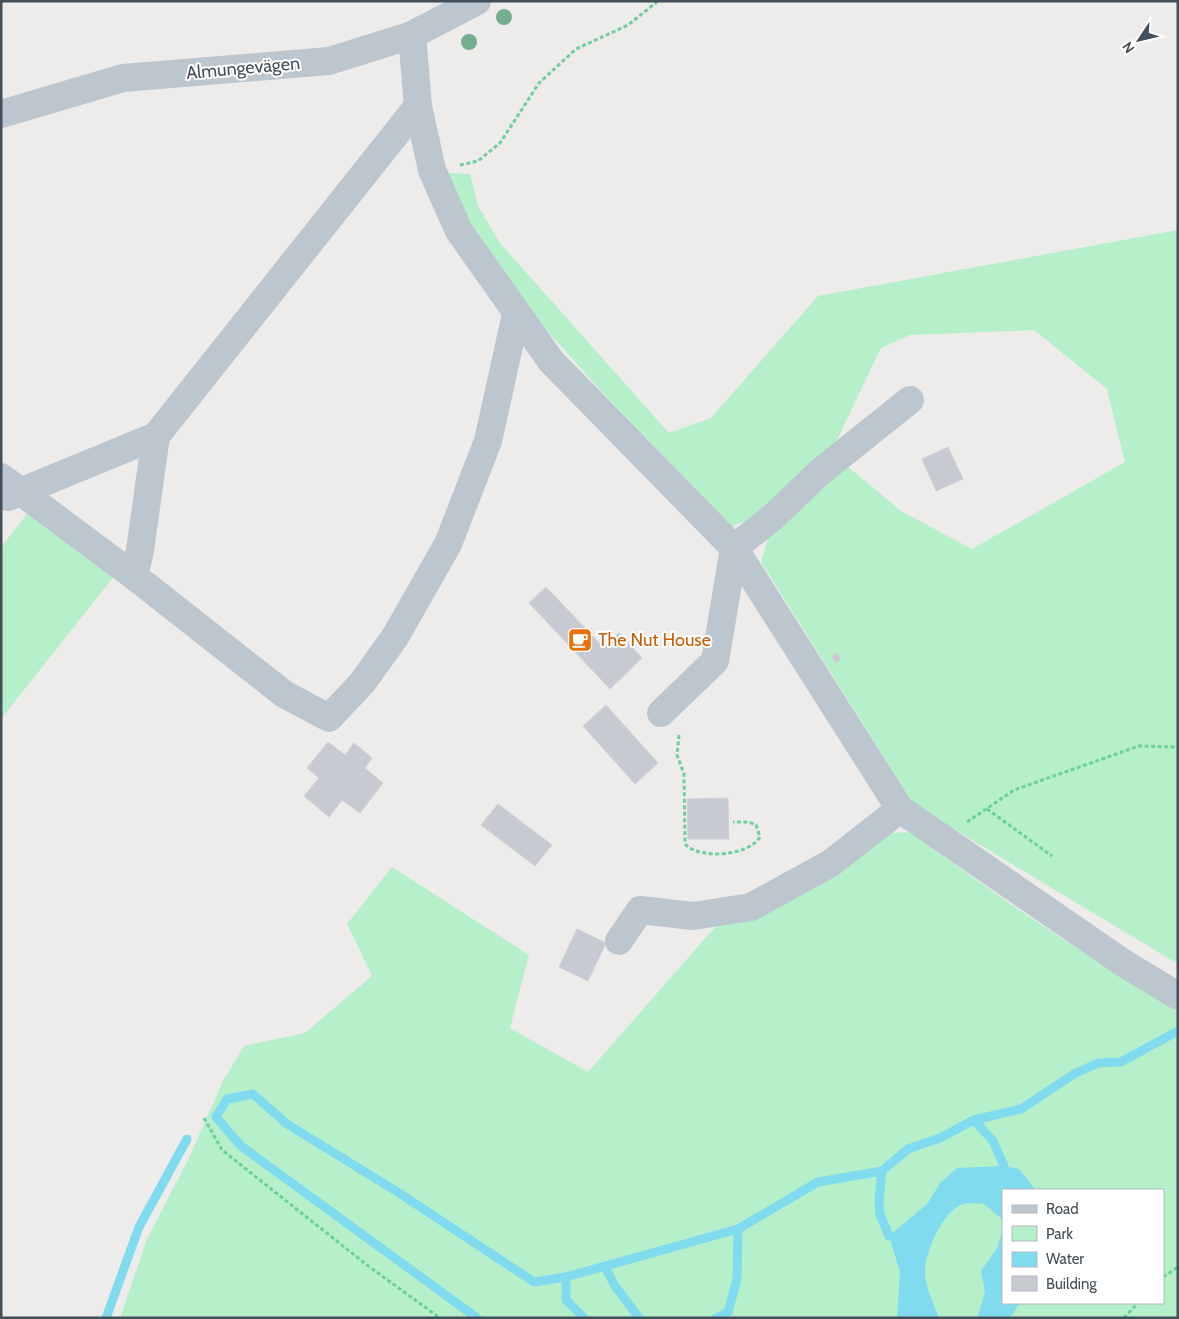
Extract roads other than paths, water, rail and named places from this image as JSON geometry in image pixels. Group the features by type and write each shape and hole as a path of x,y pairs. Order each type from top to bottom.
{"street":[{"name":"Almungevägen","path":"1,114 123,78 329,61 412,35 477,1"},
{"path":"412,35 418,106 432,170 459,231 551,361 734,548 900,809 1125,964 1178,996"},
{"path":"134,576 140,550 156,436 418,106"},
{"path":"8,490 134,576 284,694 330,718 362,683 395,636 448,544 488,441 516,314"},
{"path":"661,713 715,661 734,548 773,517 820,472 910,400"},
{"path":"8,490 156,436"},
{"path":"620,941 640,910 694,916 751,908 831,863 900,809"}],"water":[{"path":"1004,1166 1019,1169 1035,1189 1002,1189 1002,1219 984,1204 966,1204 954,1209 942,1223 932,1242 926,1262 926,1282 939,1318 897,1318 900,1272 889,1236 928,1203 940,1183 957,1168"},
{"path":"1002,1232 1002,1304 1019,1304 1010,1318 976,1318 985,1292 981,1271 997,1248"}],"waterway":[{"path":"477,1318 241,1146 216,1117 227,1099 253,1094 287,1124 396,1191 534,1282 566,1277 738,1229 818,1182 882,1171 908,1149 940,1138 974,1120 1021,1109 1074,1074 1098,1063 1121,1062 1178,1031"},
{"path":"974,1120 993,1141 1004,1166"},
{"path":"106,1318 139,1227 187,1139"},
{"path":"882,1171 879,1200 880,1214 889,1236"},
{"path":"716,1318 728,1312 737,1279 738,1229"},
{"path":"605,1267 615,1286 639,1318"},
{"path":"566,1277 566,1300 584,1318"}],"place":[{"name":"The Nut House","path":"580,640"}]}
